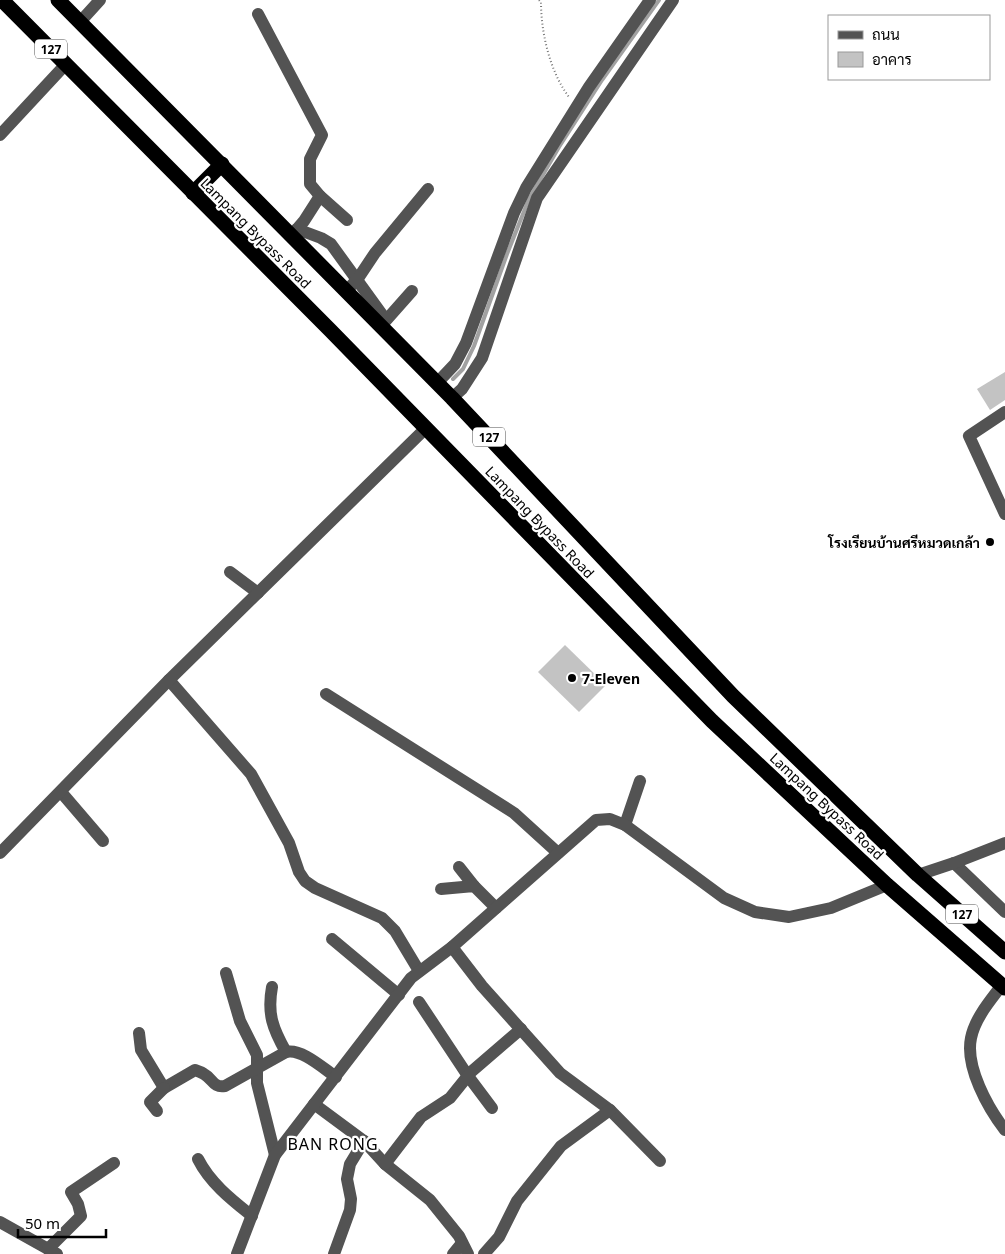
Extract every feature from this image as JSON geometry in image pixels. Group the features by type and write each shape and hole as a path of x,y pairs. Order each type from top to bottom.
{"highway":[{"name":"Lampang Bypass Road","path":"2,0 426,428 712,721 887,885 1003,986"},
{"name":"Lampang Bypass Road","path":"58,0 222,164 352,285 437,383 733,696 918,875 1005,952"},
{"path":"194,193 222,164"}],"street":[{"path":"80,22 100,0"},
{"path":"437,383 455,364 466,343 514,213 526,188 589,87 650,0"},
{"path":"452,398 462,389 482,358 537,198 673,0"},
{"path":"258,14 322,135 310,159 310,184 320,196 347,220"},
{"path":"0,135 66,64"},
{"path":"589,87 605,98"},
{"path":"526,188 537,198"},
{"path":"320,196 294,232 321,238 331,244 352,285 375,253 428,189"},
{"path":"496,262 513,268"},
{"path":"383,323 412,291"},
{"path":"1005,412 968,436 1005,514"},
{"path":"0,853 169,680 254,589 426,428"},
{"path":"230,572 254,589"},
{"path":"169,680 251,774 290,843 299,872 305,881 315,888 382,918 395,931 419,971"},
{"path":"326,694 514,813 558,853"},
{"path":"625,825 640,780"},
{"path":"61,792 103,841"},
{"path":"237,1254 275,1155 411,978 452,947 596,820 610,819 625,825 724,898 755,912 789,917 831,908 887,885"},
{"path":"918,875 1005,843"},
{"path":"954,863 1005,912"},
{"path":"459,867 474,886 496,908"},
{"path":"441,889 474,886"},
{"path":"332,939 398,996"},
{"path":"452,947 482,986 560,1073 610,1110 660,1161"},
{"path":"226,973 240,1021 257,1055 257,1083 275,1155"},
{"path":"1003,986 982,1012 971,1038 970,1054 973,1072 996,1118 1005,1130"},
{"path":"272,987 269,1001 273,1028 286,1052"},
{"path":"419,1002 468,1076 492,1108"},
{"path":"386,1164 421,1117 450,1098 468,1076 521,1029"},
{"path":"139,1033 141,1050 164,1088"},
{"path":"157,1111 150,1102 164,1088 195,1070 205,1074 213,1084 219,1087 225,1086 286,1052 296,1051 336,1077"},
{"path":"314,1104 364,1141 386,1164 430,1200 465,1248 453,1254"},
{"path":"484,1254 499,1237 517,1201 561,1146 610,1110"},
{"path":"334,1254 350,1210 351,1199 347,1179 350,1164 364,1141"},
{"path":"198,1159 204,1172 225,1194 252,1216"},
{"path":"0,1222 52,1251 81,1216 78,1204 71,1192 114,1163"}],"path":[{"path":"538,0 541,2 549,56 561,84 578,105"}],"building":[{"path":"1005,372 1005,400 990,410 977,389"},
{"name":"7-Eleven","path":"565,645 606,685 579,712 538,672"}],"waterway":[{"path":"453,379 463,369 474,346 529,199 559,147 602,80 659,0"}],"place":[{"name":"โรงเรียนบ้านศรีหมวดเกล้า","path":"990,542"},
{"name":"7-Eleven","path":"572,678"}],"district":[{"name":"BAN RONG","path":"333,1144"}]}
